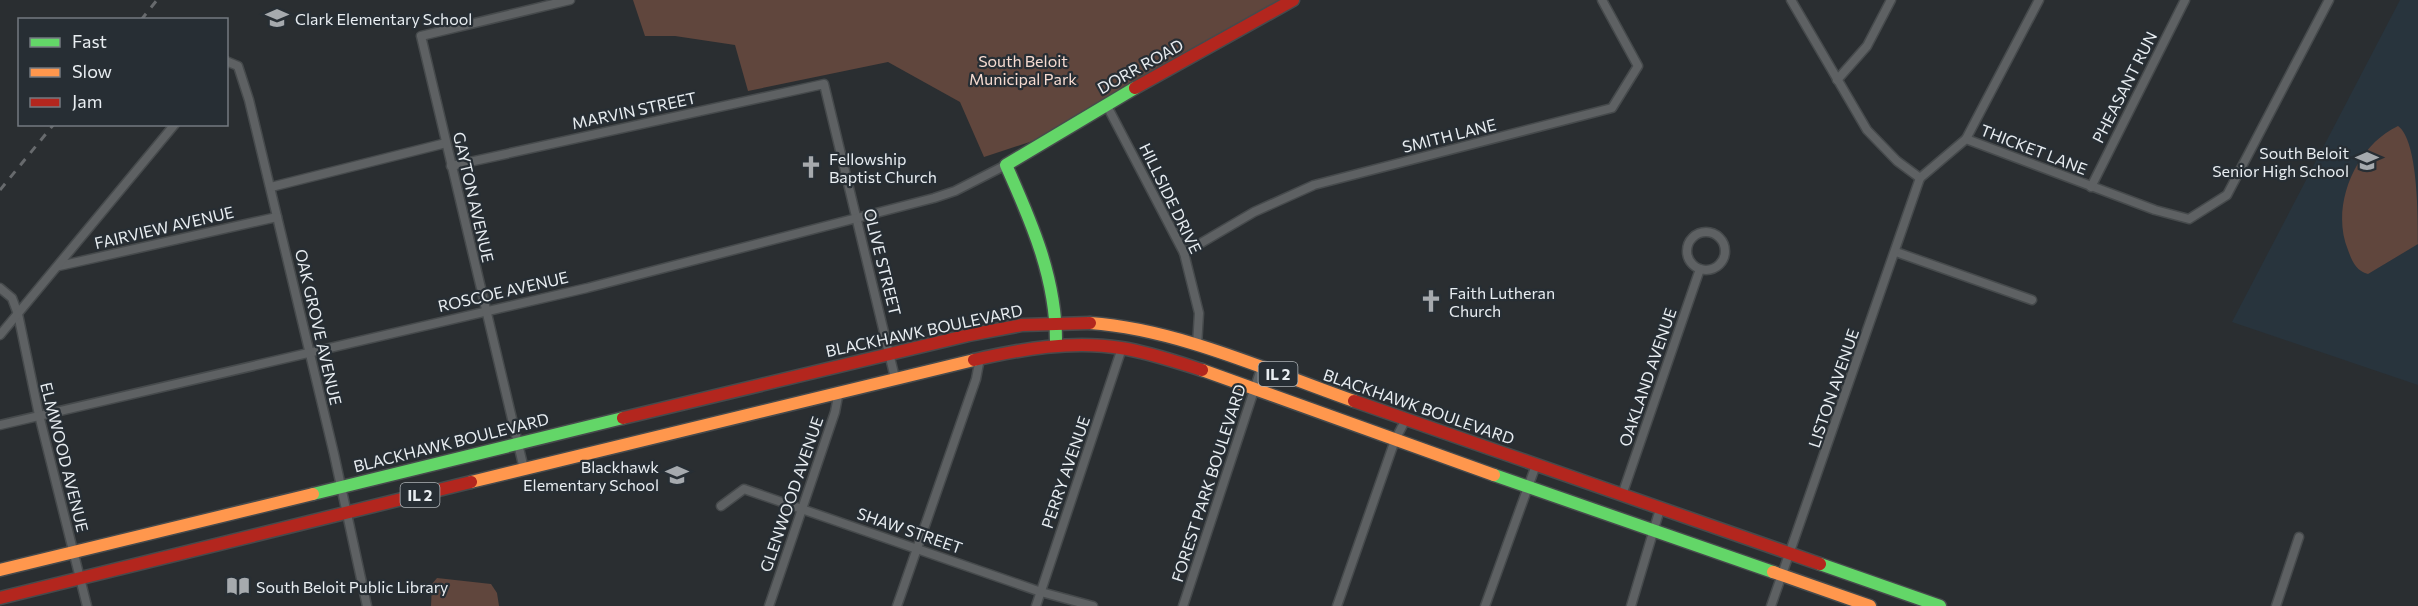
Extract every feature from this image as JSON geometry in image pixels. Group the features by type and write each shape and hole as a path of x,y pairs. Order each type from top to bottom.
{"main road":[{"name":"DORR ROAD","path":"1006,165 1106,104 1293,0"},
{"path":"1006,165 1030,222 1054,298 1058,322 1056,345"},
{"name":"BLACKHAWK BOULEVARD","path":"0,570 890,353 994,329 1058,322 1102,324 1134,329 1197,346 1660,510 1940,606"},
{"name":"IL 2","path":"0,598 839,391 980,358 1056,345 1122,348 1200,369 1528,488 1870,606"}],"street":[{"name":"GAYTON AVENUE","path":"524,469 421,36 570,0"},
{"name":"SMITH LANE","path":"1184,253 1254,212 1314,184 1612,108 1638,66 1602,0"},
{"path":"1791,0 1867,130 1897,161 1920,178"},
{"path":"1837,80 1868,46 1891,0"},
{"path":"1966,140 2039,0"},
{"name":"PHEASANT RUN","path":"2091,187 2185,0"},
{"name":"THICKET LANE","path":"1920,178 1966,140 2155,210 2189,219 2227,195 2329,0"},
{"name":"OAK GROVE AVENUE","path":"228,61 240,69 271,187 367,606"},
{"name":"MARVIN STREET","path":"451,166 824,84"},
{"name":"OLIVE STREET","path":"824,84 895,378"},
{"name":"HILLSIDE DRIVE","path":"1106,104 1184,253 1199,313 1197,346"},
{"path":"0,335 173,126"},
{"path":"271,187 446,143"},
{"name":"ROSCOE AVENUE","path":"0,425 309,351 587,288 955,191 1006,165"},
{"name":"LISTON AVENUE","path":"1771,606 1920,178"},
{"name":"FAIRVIEW AVENUE","path":"58,266 277,217"},
{"path":"1699,233 1711,233 1721,240 1724,258 1716,267 1700,269 1688,259 1687,247 1699,233"},
{"path":"1896,252 2031,300"},
{"name":"OAKLAND AVENUE","path":"1622,495 1700,269"},
{"path":"0,288 12,298 18,314"},
{"name":"ELMWOOD AVENUE","path":"18,314 39,415 87,606"},
{"name":"PERRY AVENUE","path":"1036,606 1122,348"},
{"path":"897,606 976,379 980,358"},
{"name":"FOREST PARK BOULEVARD","path":"1183,606 1261,369"},
{"name":"GLENWOOD AVENUE","path":"769,606 835,412 839,391"},
{"path":"1337,606 1395,440 1406,419"},
{"path":"1485,606 1536,465"},
{"name":"SHAW STREET","path":"721,506 744,489 1041,592 1093,606"},
{"path":"1631,606 1660,510"},
{"path":"2276,606 2299,537"}],"shaded area":[{"name":"South Beloit Senior High School","path":"2400,0 2418,0 2418,385 2232,322"}],"green space":[{"name":"South Beloit Municipal Park","path":"633,0 1282,0 1039,139 984,157 960,102 888,62 748,91 735,45 675,36 645,36"},
{"path":"2398,126 2405,134 2410,146 2413,162 2416,180 2418,244 2368,274 2357,268 2348,250 2343,233 2342,215 2345,197 2350,179 2370,148 2383,135"},
{"path":"437,578 491,584 497,593 499,606 431,606 432,584"}],"railway":[{"path":"143,18 157,0"},
{"path":"0,190 52,126"}],"traffic: fast":[{"path":"1056,345 1052,298 1041,252 1006,165 1135,88"},
{"path":"313,494 623,418"},
{"path":"1494,475 1773,572"},
{"path":"1820,564 1940,606"}],"traffic: slow":[{"path":"1090,323 1157,334 1224,353 1354,401"},
{"path":"471,482 974,360"},
{"path":"1202,370 1494,475"},
{"path":"0,570 313,494"},
{"path":"1773,572 1870,606"}],"traffic: jam":[{"path":"1135,88 1293,0"},
{"path":"623,418 969,335 1022,325 1090,323"},
{"path":"974,360 1029,349 1084,345 1131,350 1202,370"},
{"path":"1354,401 1820,564"},
{"path":"0,598 471,482"}],"place":[{"name":"Clark Elementary School","path":"277,18"},
{"name":"South Beloit Senior High School","path":"2367,161"},
{"name":"Fellowship Baptist Church","path":"811,167"},
{"name":"Faith Lutheran Church","path":"1431,301"},
{"name":"Blackhawk Elementary School","path":"677,475"},
{"name":"South Beloit Public Library","path":"238,586"}]}
